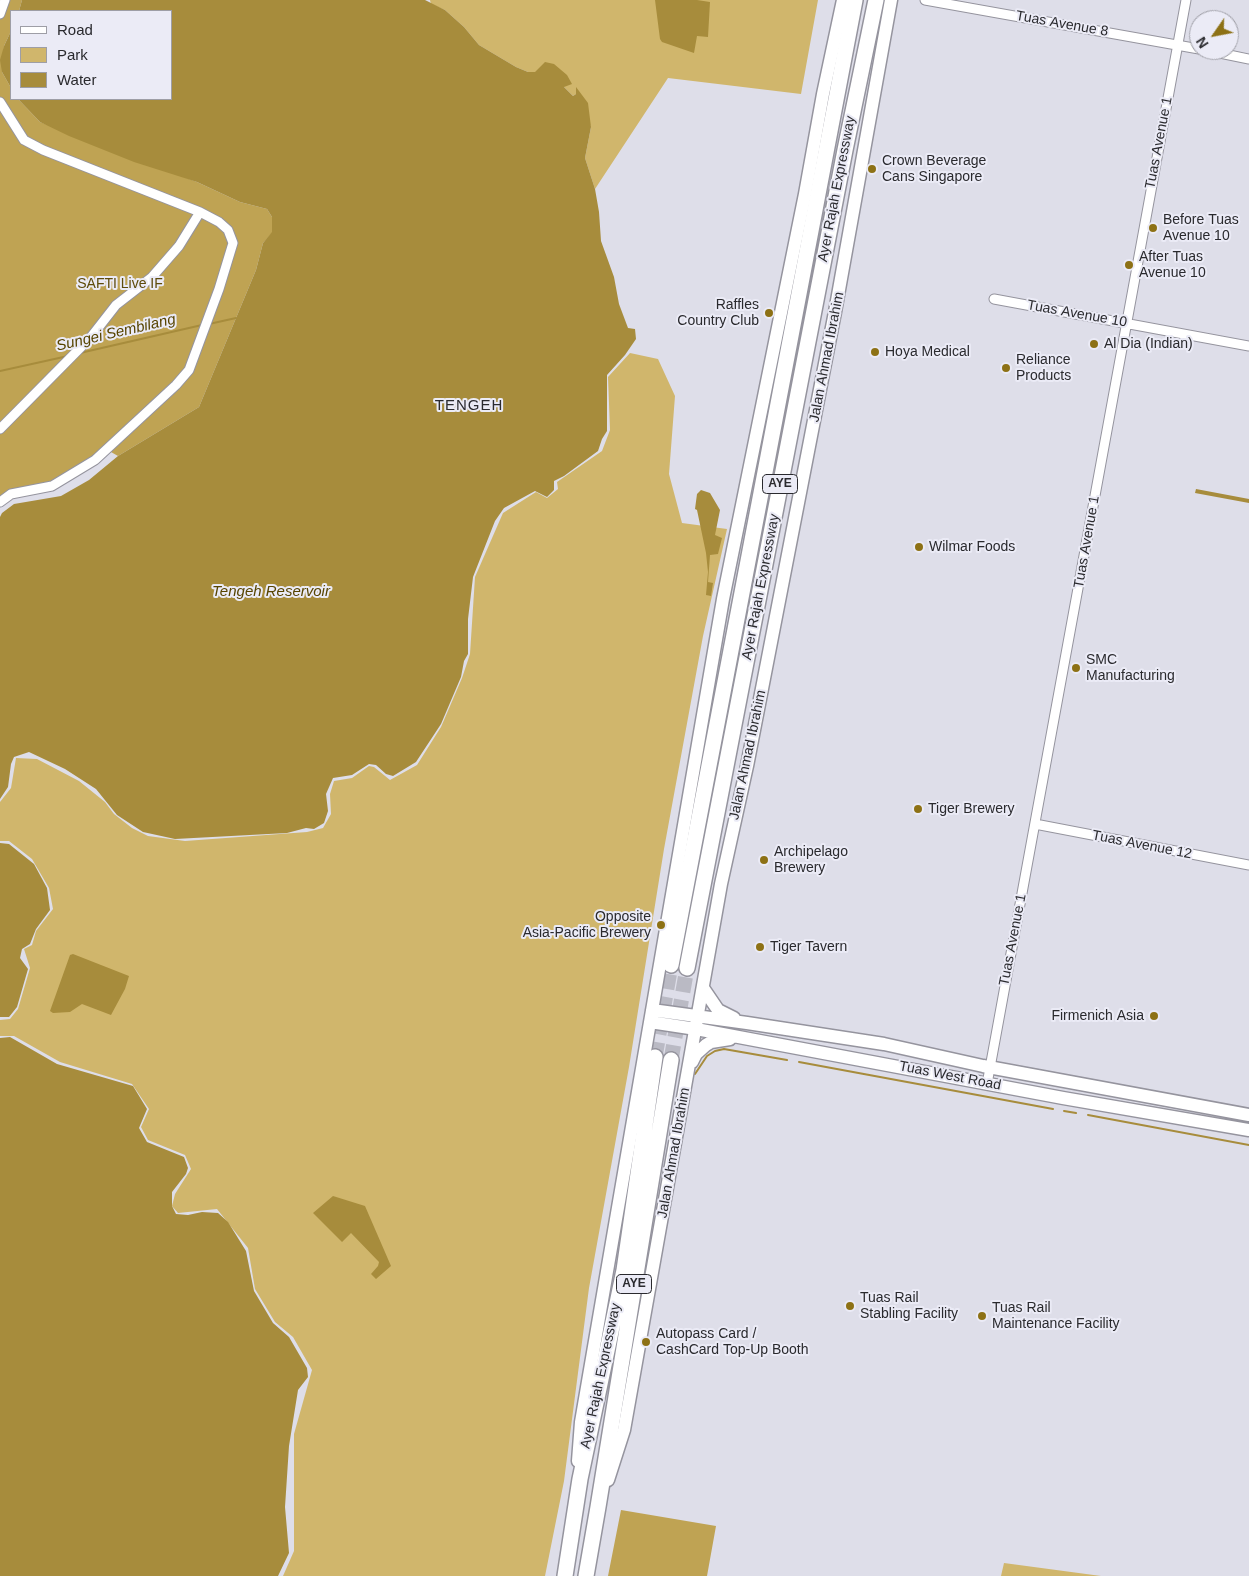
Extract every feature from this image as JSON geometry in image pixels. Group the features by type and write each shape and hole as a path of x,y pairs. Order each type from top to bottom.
{"highway":[{"name":"Ayer Rajah Expressway","path":"671,965 855,0"},
{"name":"Ayer Rajah Expressway","path":"687,968 845,150 876,0"},
{"name":"Ayer Rajah Expressway","path":"565,1576 580,1479 624,1270 655,1057"},
{"name":"Ayer Rajah Expressway","path":"586,1576 670,1060"}],"main road":[{"path":"580,1479 578,1466 581,1422 723,599 843,0"},
{"name":"Jalan Ahmad Ibrahim","path":"598,1507 624,1430 721,884 749,757 893,3"},
{"path":"702,988 718,1010 747,1023"},
{"name":"Tuas West Road","path":"651,1016 697,1023 746,1038 987,1084 1249,1130"},
{"name":"Tuas West Road","path":"697,1023 747,1023 884,1044 990,1067 1249,1114"},
{"path":"689,1069 696,1054 706,1045 723,1039 746,1038"}],"street":[{"path":"0,14 5,0"},
{"name":"Tuas Avenue 8","path":"924,0 1189,47"},
{"name":"Tuas Avenue 1","path":"987,1084 1186,0"},
{"path":"0,102 24,140 43,150 200,212 219,222 228,230 233,243 216,297 189,370 176,385 95,460 52,486 11,494 0,502"},
{"path":"0,429 91,337 116,305 152,277 179,246 200,212"},
{"name":"Tuas Avenue 10","path":"994,299 1249,346"},
{"name":"Tuas Avenue 12","path":"1035,824 1249,865"}],"green space":[{"name":"SAFTI Live IF","path":"0,0 22,0 19,10 10,10 10,33 4,46 2,72 10,86 10,100 19,100 40,122 197,182 240,202 267,209 272,217 272,233 263,243 256,270 199,407 118,456 104,448 51,483 0,497"},
{"path":"430,0 818,0 801,94 668,78 595,189 585,158 591,127 576,88 576,94 573,96 564,87 535,72 528,72 516,67 479,45 464,27 445,10 431,4"},
{"path":"630,353 658,359 675,396 669,474 682,523 727,529 703,636 664,849 629,1067 589,1288 564,1481 545,1576 283,1576 294,1551 294,1434 312,1370 293,1337 275,1322 255,1289 248,1248 217,1209 178,1213 172,1206 175,1194 191,1169 185,1155 148,1140 141,1127 149,1109 132,1084 60,1062 14,1036 0,1036 0,1020 10,1019 18,1009 30,968 24,949 32,945 36,931 53,909 49,888 32,859 9,841 0,841 0,802 11,788 16,758 37,759 79,781 105,802 114,814 132,828 148,836 185,841 307,832 323,828 331,814 330,794 334,781 352,778 369,766 374,767 390,780 417,765 441,727 462,678 470,654 475,577 503,513 536,492 547,498 558,489 557,482 602,451 610,430 608,377"},
{"path":"621,1510 716,1526 707,1576 608,1576"},
{"path":"1004,1563 1101,1576 1001,1576"}],"water":[{"name":"Tengeh Reservoir","path":"22,0 425,0 445,10 464,27 479,45 516,67 528,72 535,72 545,62 554,64 567,75 572,84 564,87 573,96 576,94 576,87 588,103 591,127 585,158 595,189 601,241 614,277 619,304 628,328 635,329 636,339 607,375 607,431 598,451 564,476 554,481 554,490 547,497 535,491 504,508 495,521 473,577 468,619 468,654 464,661 461,677 441,724 416,762 393,776 386,774 376,765 369,764 352,775 333,778 326,794 328,811 324,823 314,829 306,828 287,833 175,839 143,832 117,815 96,789 65,769 29,752 14,757 11,764 8,787 0,799 0,517 2,513 14,504 61,496 89,480 118,456 199,407 256,270 263,243 272,232 272,217 267,209 240,202 197,182 134,162 69,136 40,122 19,100 172,100 172,10 19,10"},
{"path":"655,0 697,0 710,2 708,37 697,36 694,53 662,42"},
{"path":"10,33 10,86 2,72 0,60"},
{"path":"1196,489 1249,499 1249,503 1195,493"},
{"path":"701,490 710,493 720,510 715,535 722,538 718,554 710,555 708,582 713,583 711,596 706,595 708,572 706,553 697,510 695,509 697,494"},
{"path":"0,843 9,844 34,864 47,888 50,910 36,929 30,944 22,949 20,958 28,969 17,1007 9,1017 0,1017"},
{"path":"73,954 129,976 125,989 111,1015 82,1004 70,1012 53,1013 50,1011 70,955"},
{"path":"10,1037 57,1064 133,1086 147,1109 139,1128 147,1142 184,1157 188,1168 186,1174 172,1192 172,1206 176,1214 218,1213 228,1222 246,1251 254,1291 273,1323 289,1337 307,1368 308,1377 298,1390 289,1446 285,1507 289,1553 278,1576 0,1576 0,1038"},
{"path":"333,1196 365,1206 391,1266 376,1279 371,1274 379,1262 351,1233 342,1242 313,1213"}],"waterway":[{"name":"Sungei Sembilang","path":"209,324 236,318"},
{"name":"Sungei Sembilang","path":"80,353 202,325"},
{"name":"Sungei Sembilang","path":"0,371 68,356"},
{"path":"695,1074 707,1056 715,1051 724,1049 787,1060"},
{"path":"799,1062 1053,1109"},
{"path":"1064,1111 1076,1113"},
{"path":"1088,1115 1249,1145"}],"tunnel":[{"path":"655,1057 671,965"},
{"path":"671,1060 687,968"}],"place":[{"name":"Crown Beverage Cans Singapore","path":"872,169"},
{"name":"Before Tuas Avenue 10","path":"1153,228"},
{"name":"After Tuas Avenue 10","path":"1129,265"},
{"name":"Raffles Country Club","path":"769,313"},
{"name":"Al Dia (Indian)","path":"1094,344"},
{"name":"Hoya Medical","path":"875,352"},
{"name":"Reliance Products","path":"1006,368"},
{"name":"Wilmar Foods","path":"919,547"},
{"name":"SMC Manufacturing","path":"1076,668"},
{"name":"Tiger Brewery","path":"918,809"},
{"name":"Archipelago Brewery","path":"764,860"},
{"name":"Opposite Asia-Pacific Brewery","path":"661,925"},
{"name":"Tiger Tavern","path":"760,947"},
{"name":"Firmenich Asia","path":"1154,1016"},
{"name":"Tuas Rail Stabling Facility","path":"850,1306"},
{"name":"Tuas Rail Maintenance Facility","path":"982,1316"},
{"name":"Autopass Card / CashCard Top-Up Booth","path":"646,1342"}],"district":[{"name":"TENGEH","path":"469,406"}]}
